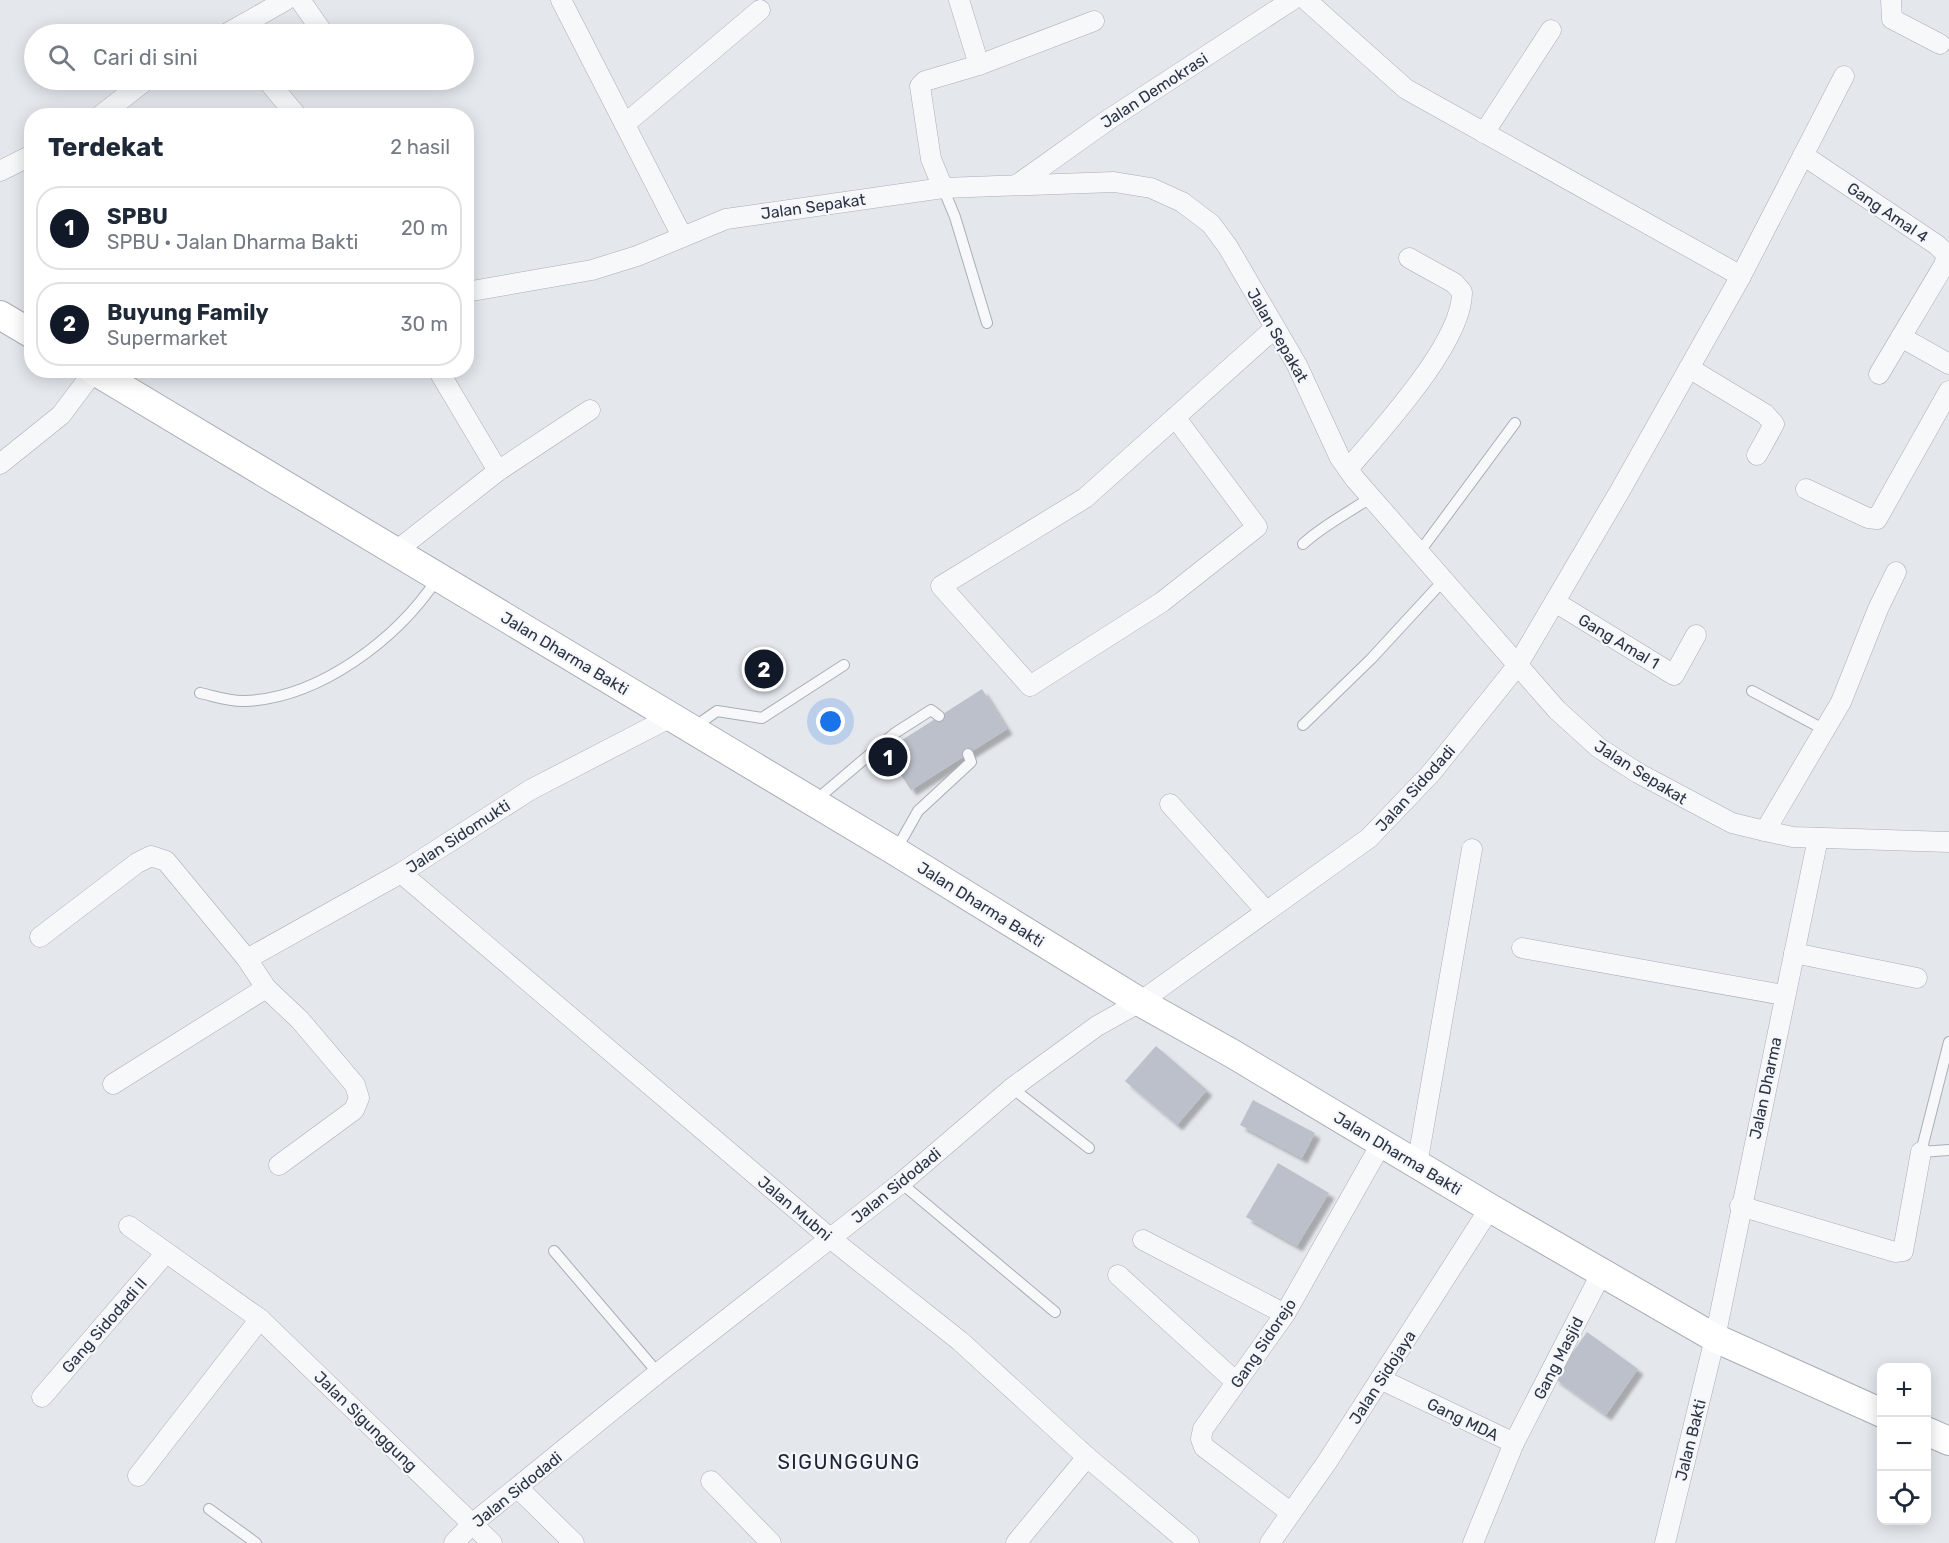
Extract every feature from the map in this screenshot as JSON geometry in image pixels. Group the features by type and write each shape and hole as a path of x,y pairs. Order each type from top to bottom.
{"main road":[{"path":"0,315 24,328"},
{"name":"Jalan Dharma Bakti","path":"106,378 895,851 1140,1002 1233,1054 1490,1208 1715,1338 1877,1411"},
{"path":"1931,1433 1949,1441"}],"street":[{"path":"245,24 286,0"},
{"path":"300,0 317,24"},
{"path":"561,0 682,236"},
{"path":"959,0 979,65"},
{"name":"Jalan Demokrasi","path":"1018,184 1108,120 1292,0"},
{"path":"1306,0 1406,89 1741,276"},
{"path":"1891,0 1892,19 1940,44"},
{"path":"625,124 760,10"},
{"path":"943,188 931,159 920,86 925,81 979,65 1094,21"},
{"path":"1484,134 1551,30"},
{"name":"Jalan Sidodadi","path":"454,1543 472,1524 658,1373 901,1183 1012,1088 1097,1026 1140,1002 1369,838 1398,810 1432,772 1517,666 1741,276 1844,76"},
{"path":"110,108 133,90"},
{"path":"275,90 290,108"},
{"name":"Gang Amal 4","path":"1803,155 1937,245 1947,255 1944,265 1879,374"},
{"path":"0,171 24,159"},
{"name":"Jalan Sepakat","path":"474,291 592,270 637,256 726,219 943,188 1114,182 1150,188 1182,202 1211,224 1228,247 1275,328 1310,391 1348,469 1442,582 1517,666 1557,710 1599,748 1685,800 1732,823 1765,831 1818,838 1949,842"},
{"path":"1348,469 1400,407 1453,332 1463,307 1462,292 1454,284 1409,258"},
{"path":"1175,417 1257,527 1162,602 1030,686 941,586 1084,498 1175,417 1275,328"},
{"path":"1901,337 1949,364"},
{"path":"1689,368 1765,414 1774,424 1757,455"},
{"path":"0,464 61,415 89,378"},
{"path":"443,378 498,471"},
{"path":"1806,489 1877,519 1949,391"},
{"path":"396,551 498,471 590,410"},
{"path":"1765,831 1841,702 1878,609 1896,572"},
{"name":"Gang Amal 1","path":"1555,602 1674,675 1696,635"},
{"name":"Jalan Sidomukti","path":"247,959 401,873 530,790 681,723"},
{"path":"1170,804 1266,911"},
{"name":"Jalan Dharma","path":"1715,1338 1783,995 1818,838"},
{"path":"1417,1165 1472,849"},
{"path":"39,937 137,863 151,856 166,861 247,959 266,988 300,1020 355,1084 359,1098 354,1110 279,1165"},
{"name":"Jalan Mubni","path":"401,873 830,1238 960,1341 1087,1457 1189,1543"},
{"path":"1522,948 1783,995"},
{"path":"1794,953 1917,978"},
{"path":"113,1084 266,988"},
{"name":"Gang Sidorejo","path":"1290,1512 1204,1447 1201,1439 1203,1429 1285,1314 1381,1144"},
{"path":"1740,1206 1895,1252 1903,1251 1921,1152"},
{"name":"Jalan Sidojaya","path":"1270,1543 1326,1462 1490,1208"},
{"name":"Jalan Sigunggung","path":"129,1226 165,1254 260,1319 492,1543"},
{"path":"1143,1240 1285,1314"},
{"name":"Gang Sidodadi II","path":"42,1396 165,1254"},
{"name":"Gang Masjid","path":"1514,1443 1602,1272"},
{"path":"1118,1275 1236,1382"},
{"path":"138,1476 260,1319"},
{"name":"Jalan Bakti","path":"1665,1543 1715,1338"},
{"name":"Gang MDA","path":"1380,1379 1514,1443 1473,1543"},
{"path":"1016,1543 1087,1457"},
{"path":"711,1481 771,1543"},
{"path":"518,1488 574,1543"}],"lane":[{"path":"943,188 955,218 987,323"},
{"path":"1418,554 1515,423"},
{"path":"1303,544 1315,532 1331,525 1370,498"},
{"path":"200,693 243,702 279,696 310,687 339,672 406,620 421,603 438,576"},
{"path":"1303,725 1371,658 1442,582"},
{"path":"681,723 717,711 762,718 844,665"},
{"path":"1752,691 1825,730"},
{"path":"813,802 895,733 931,710 939,717"},
{"path":"895,851 918,811 971,762 968,754"},
{"path":"1949,1042 1921,1152 1949,1150"},
{"path":"1012,1088 1089,1148"},
{"path":"901,1183 1055,1312"},
{"path":"554,1251 658,1373"},
{"path":"208,1509 256,1543"}],"building":[{"path":"982,689 1007,729 911,790 885,751"},
{"path":"1156,1046 1207,1090 1177,1125 1125,1081"},
{"path":"1253,1100 1315,1133 1302,1158 1240,1125"},
{"path":"1278,1163 1329,1193 1297,1246 1246,1217"},
{"path":"1587,1332 1638,1369 1606,1415 1554,1378"}],"place":[{"name":"Buyung Family","path":"764,669"},
{"name":"SPBU","path":"888,757"}],"district":[{"name":"SIGUNGGUNG","path":"849,1462"}]}
